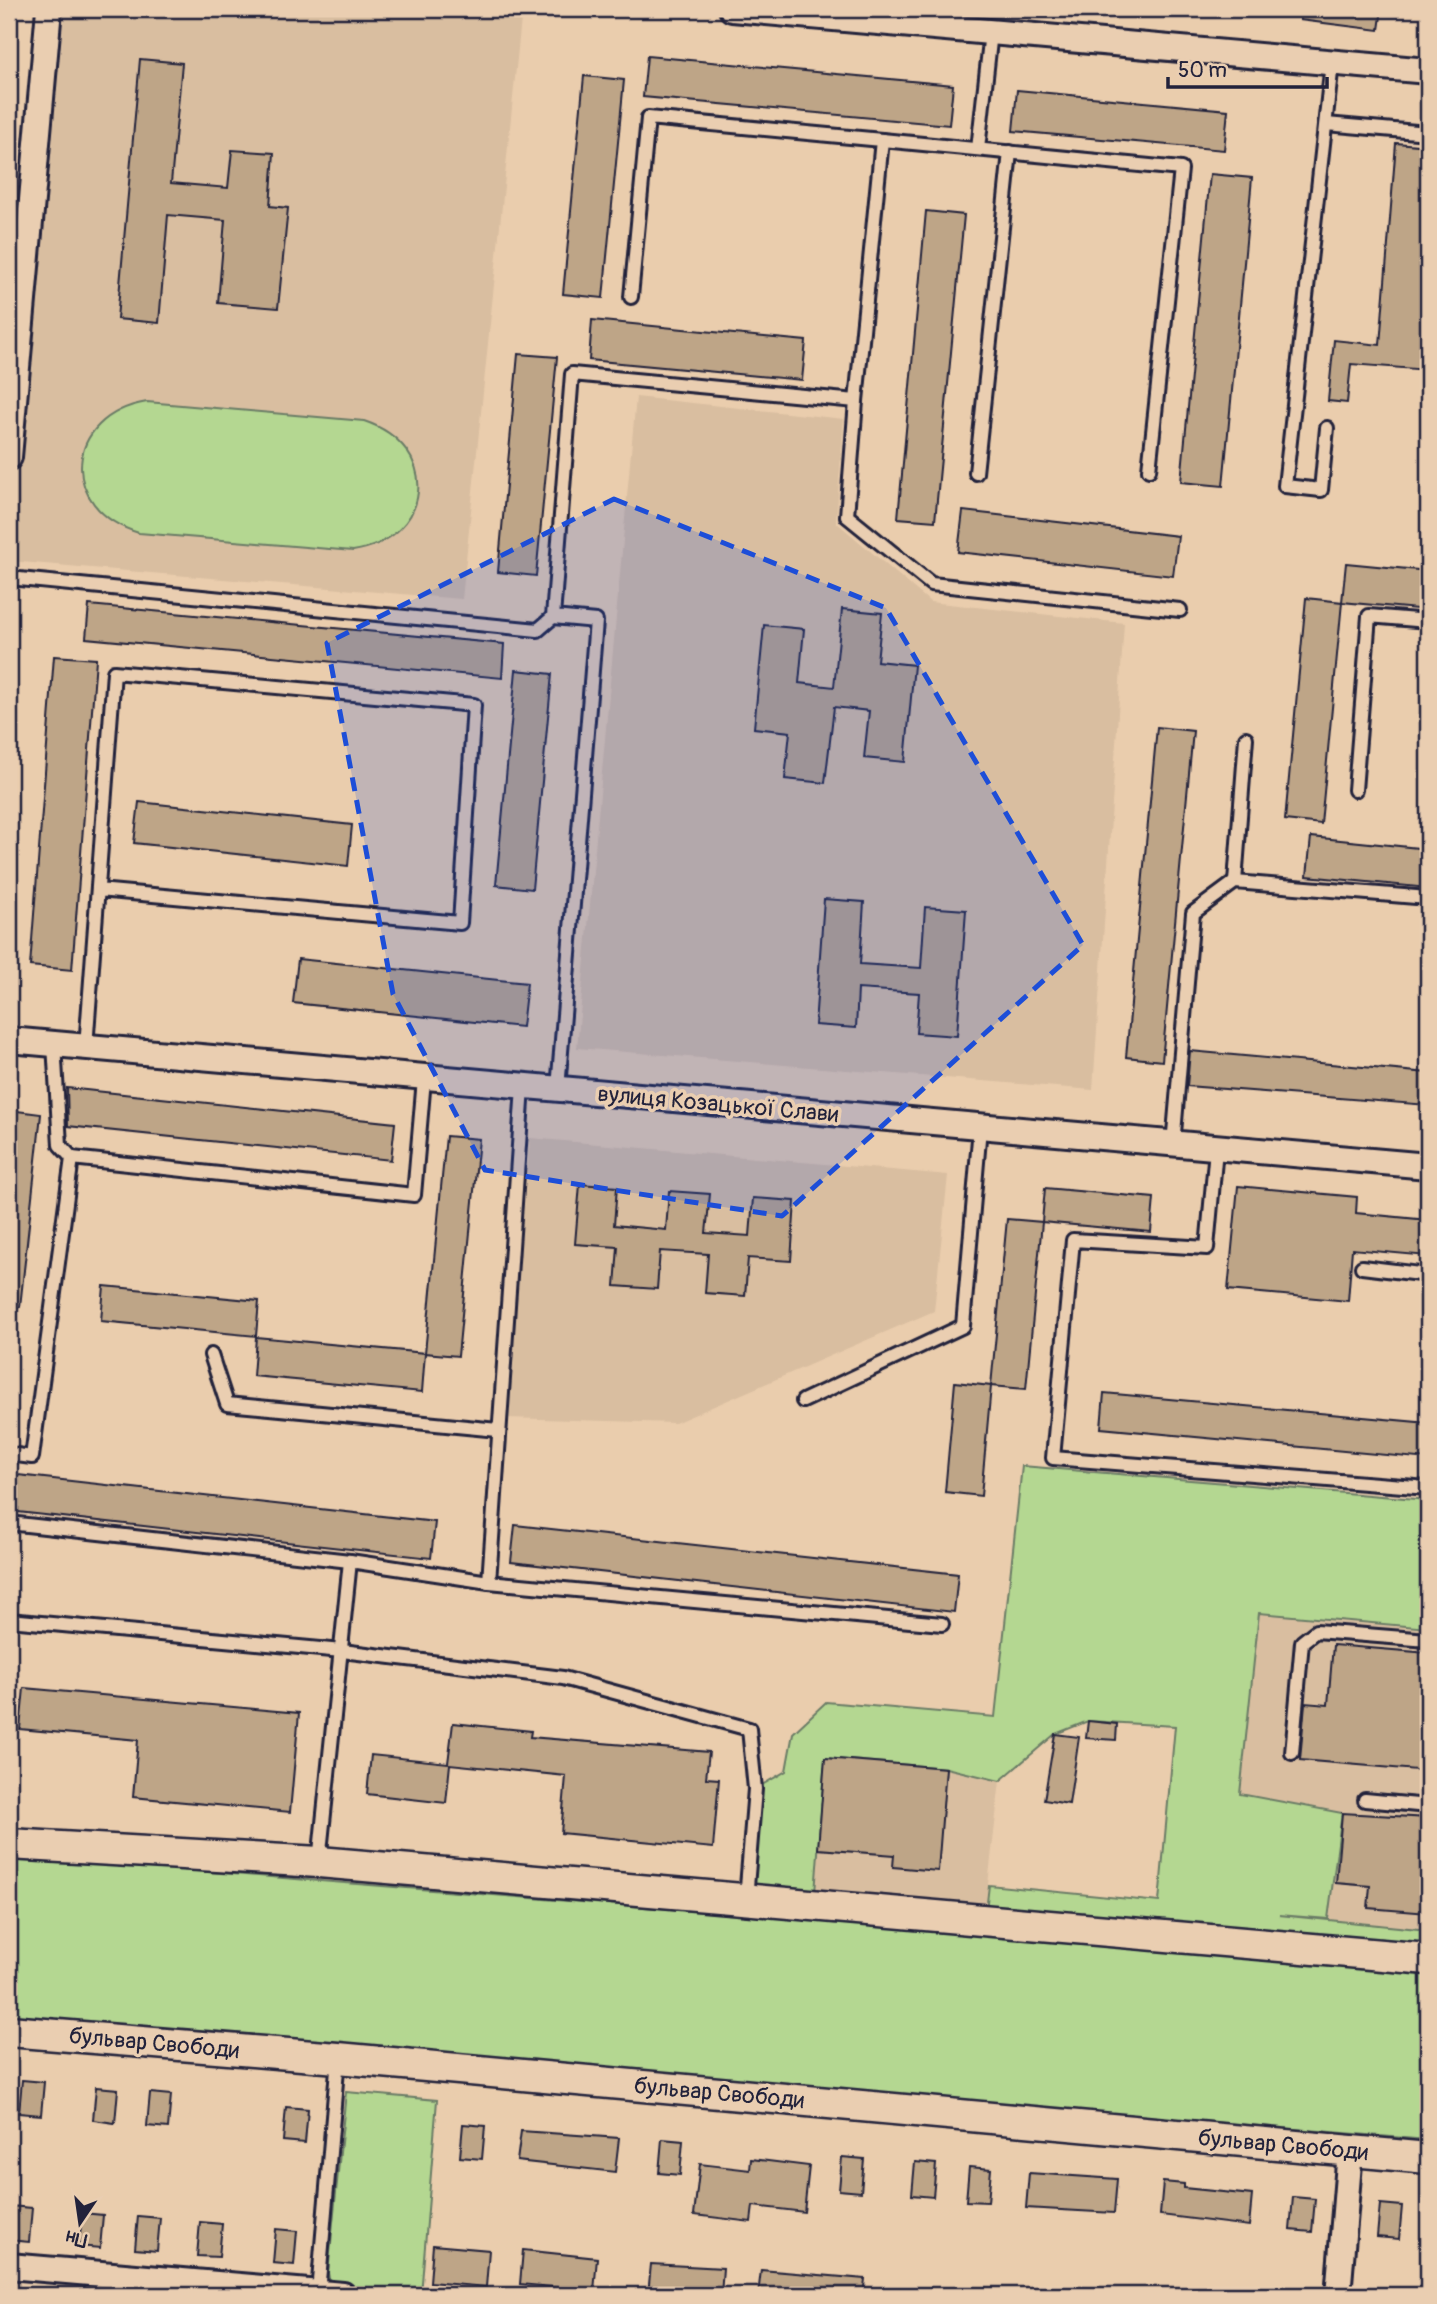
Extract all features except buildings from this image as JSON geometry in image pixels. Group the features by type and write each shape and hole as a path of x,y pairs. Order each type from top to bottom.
{"street":[{"path":"9,457 12,384 50,9"},
{"path":"732,9 1428,71"},
{"name":"вулиця Козацької Слави","path":"9,1040 424,1079 1428,1166"},
{"path":"9,1844 319,1862 746,1902 1428,1959"},
{"name":"бульвар Свободи","path":"9,2031 338,2058 1428,2158"},
{"path":"1338,2295 1350,2151"},
{"path":"9,2266 343,2295"}],"lane":[{"path":"978,149 990,32"},
{"path":"1327,428 1321,490 1285,486 1332,63"},
{"path":"631,297 648,118 1181,169 1149,470"},
{"path":"1326,124 1428,134"},
{"path":"882,140 847,516 931,584 1180,610"},
{"path":"976,473 1010,152"},
{"path":"9,578 538,630 553,617 572,373 856,401"},
{"path":"1355,790 1369,616 1428,621"},
{"path":"553,617 596,621 558,1089"},
{"path":"86,1047 114,672 474,705 460,923 98,890"},
{"path":"1235,881 1246,737"},
{"path":"1173,1144 1193,913 1235,881 1428,898"},
{"path":"54,1044 60,1145 72,1158 414,1195 424,1079"},
{"path":"489,1582 523,1087"},
{"path":"803,1401 963,1326 980,1127"},
{"path":"1216,1149 1207,1248 1073,1240 1053,1458 1428,1488"},
{"path":"9,1454 32,1457 72,1158"},
{"path":"1362,1267 1428,1275"},
{"path":"211,1355 227,1404 498,1430"},
{"path":"9,1523 350,1561 489,1582 942,1624"},
{"path":"319,1862 350,1561"},
{"path":"9,1620 342,1651 563,1678 749,1729 755,1789 746,1902"},
{"path":"1292,1753 1302,1642 1316,1630 1428,1640"},
{"path":"1365,1800 1428,1806"},
{"path":"318,2293 338,2058"}],"highlighted area":[{"path":"614,499 886,608 1083,945 782,1216 485,1170 393,994 327,643"}],"shaded area":[{"path":"49,9 522,9 462,599 9,561 9,472"},
{"path":"636,397 844,419 836,522 930,602 1124,623 1093,1090 577,1048"},
{"path":"530,1138 948,1175 934,1311 675,1423 506,1418"},
{"path":"1259,1613 1428,1628 1428,1929 1328,1919 1342,1813 1240,1794"},
{"path":"825,1758 946,1768 1000,1781 984,1919 814,1907"}],"green space":[{"path":"147,402 364,421 389,434 407,450 416,470 418,491 413,511 400,529 380,543 353,551 139,533 113,521 94,504 84,485 81,464 86,443 99,425 119,411"},
{"path":"1022,1466 1428,1500 1428,1628 1259,1613 1240,1794 1342,1813 1328,1919 1279,1915 1428,1930 1428,1958 985,1919 989,1885 1159,1902 1175,1726 1088,1721 1055,1734 1000,1781 946,1768 825,1758 814,1907 746,1902 755,1789 786,1771 793,1733 826,1702 995,1717"},
{"path":"9,1856 1428,1970 1428,2140 9,2022"},
{"path":"346,2092 437,2100 421,2295 340,2291 330,2284 328,2273"}]}
